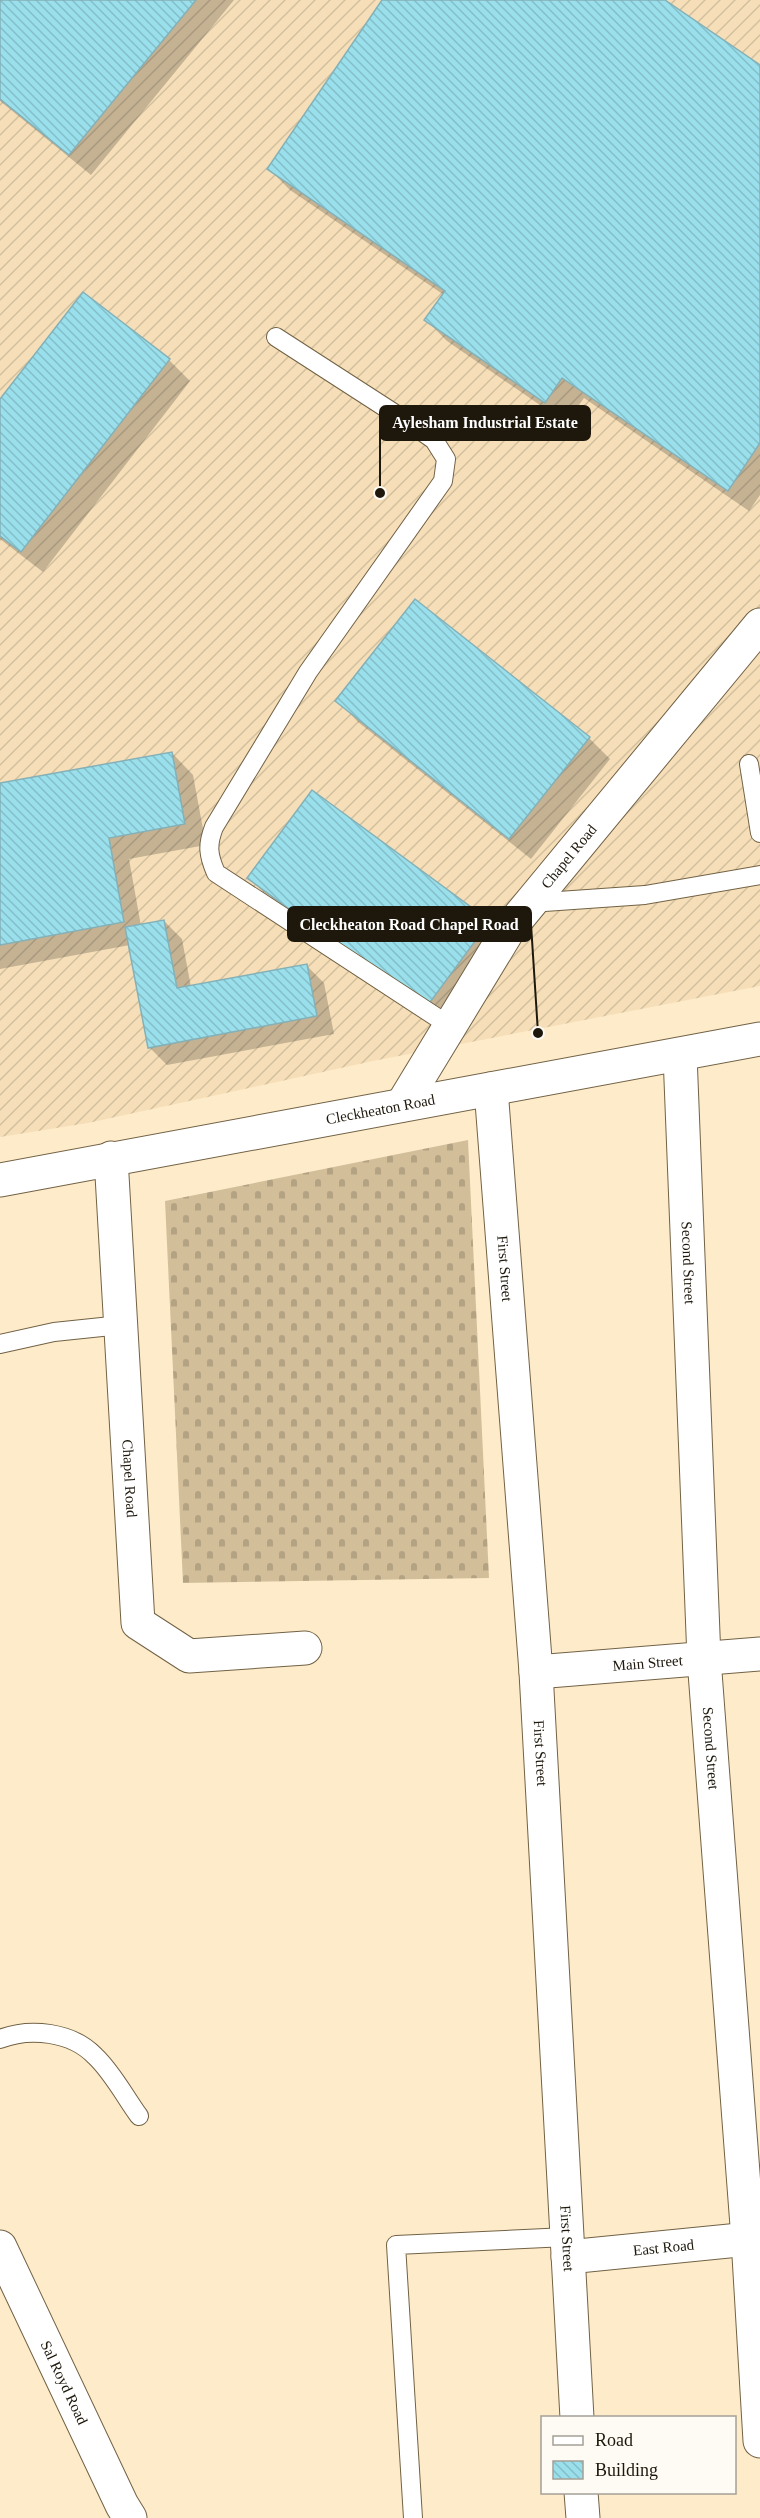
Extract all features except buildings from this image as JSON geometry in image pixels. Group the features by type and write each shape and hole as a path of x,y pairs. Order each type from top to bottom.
{"street":[{"name":"Chapel Road","path":"402,1106 509,929 760,625"},
{"name":"Cleckheaton Road","path":"0,1180 760,1039"},
{"name":"Second Street","path":"680,1055 704,1659 754,2238 760,2441"},
{"name":"First Street","path":"490,1089 536,1672 577,2416"},
{"name":"Chapel Road","path":"111,1158 138,1623 189,1656 305,1648"},
{"name":"Main Street","path":"536,1672 760,1654"},
{"name":"East Road","path":"568,2247 754,2238"},
{"name":"Sal Royd Road","path":"0,2247 130,2518"},
{"path":"581,2494 583,2518"}],"lane":[{"path":"276,337 434,440 446,459 443,481 308,672 214,827 208,844 210,859 216,873 450,1026"},
{"path":"749,764 760,833"},
{"path":"530,903 645,895 760,875"},
{"path":"0,1344 54,1332 121,1325"},
{"path":"0,2039 31,2031 63,2037 94,2055 139,2116"},
{"path":"413,2518 396,2245 568,2247"}],"shaded area":[{"path":"0,0 760,0 760,986 373,1061 88,1123 0,1137"}],"green space":[{"path":"468,1140 489,1578 183,1583 165,1201"}],"place":[{"name":"Aylesham Industrial Estate","path":"380,493"},
{"name":"Cleckheaton Road Chapel Road","path":"538,1033"}]}
